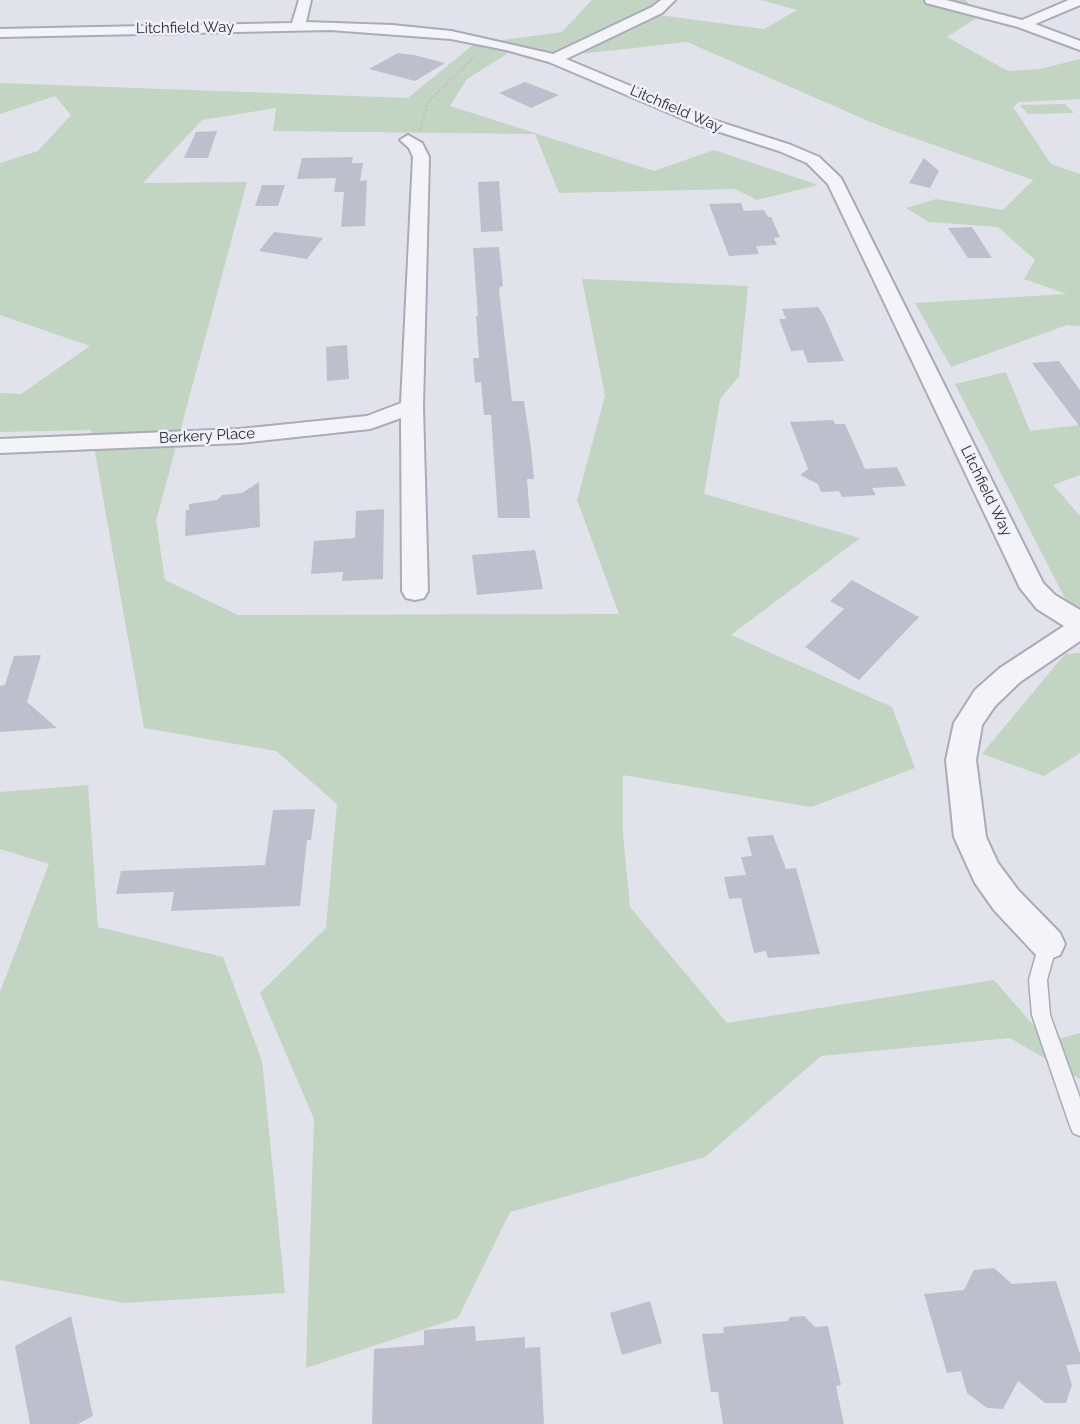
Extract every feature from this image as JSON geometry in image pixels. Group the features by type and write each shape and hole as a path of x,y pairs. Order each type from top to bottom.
{"street":[{"path":"298,26 305,0"},
{"path":"554,59 657,10 669,0"},
{"path":"931,0 1023,24 1080,46"},
{"path":"1023,24 1080,0"},
{"name":"Litchfield Way","path":"0,33 298,26 392,29 495,44 554,59 701,121 800,154 830,174 1033,588 1046,602 1080,626"},
{"path":"412,143 421,157 412,407 415,591"},
{"name":"Berkery Place","path":"0,446 240,436 370,422 412,407"},
{"path":"1048,944 1006,900 986,873 970,837 961,760 968,723 985,698 1010,675 1080,626"}],"lane":[{"path":"1048,944 1038,980 1041,1015 1080,1126"}],"path":[{"path":"412,143 431,98 464,64 495,44"}],"green space":[{"path":"592,0 668,0 651,14 764,29 797,10 761,0 966,0 978,17 947,37 1008,71 1040,69 1080,59 1080,99 1019,102 1013,107 1051,164 1080,174 1080,326 1067,325 951,367 915,303 1067,294 1024,279 1035,260 998,227 929,222 906,208 936,199 1003,210 1033,180 880,126 687,42 544,58 510,52 467,79 450,106 654,171 714,150 818,185 757,200 735,189 559,193 535,134 273,131 276,108 202,120 143,183 247,182 156,521 165,580 238,615 619,614 577,500 605,396 582,279 748,286 739,376 720,399 704,494 860,538 731,635 892,707 915,768 811,807 623,775 623,834 630,907 727,1023 994,980 1048,1042 1080,1033 1080,1079 1010,1038 821,1056 705,1157 510,1212 458,1318 306,1368 314,1119 260,993 326,928 337,804 276,751 144,728 91,430 0,432 0,393 21,394 90,346 0,315 0,163 38,151 71,115 55,96 0,114 0,83 408,98 474,44 562,32"},
{"path":"1065,104 1074,113 1028,114 1020,105"},
{"path":"1006,372 1030,431 1080,425 1080,475 1053,485 1080,516 1080,611 1070,608 955,384"},
{"path":"1080,653 1080,753 1044,776 982,754 1065,654"},
{"path":"88,785 98,927 223,957 262,1061 285,1293 124,1303 0,1280 0,992 49,864 0,849 0,792"}],"building":[{"path":"398,53 445,63 415,81 369,69"},
{"path":"525,82 559,95 531,108 499,93"},
{"path":"217,131 208,158 184,158 196,132"},
{"path":"353,157 352,163 363,163 360,181 367,180 365,226 341,227 344,192 334,192 336,178 297,179 302,158"},
{"path":"924,158 939,171 930,188 909,183"},
{"path":"499,181 503,231 481,232 478,182"},
{"path":"262,185 285,185 278,206 255,206"},
{"path":"741,203 744,211 764,210 768,217 771,217 780,237 774,238 777,245 756,246 759,254 729,256 709,204"},
{"path":"972,227 992,258 968,258 948,228"},
{"path":"274,232 323,238 307,259 259,251"},
{"path":"499,247 503,286 499,290 512,401 524,401 531,448 534,479 527,479 530,518 498,518 491,415 484,415 481,382 475,383 473,358 479,358 473,248"},
{"path":"818,307 844,361 808,363 803,350 791,351 779,319 786,319 782,309"},
{"path":"347,345 349,379 327,381 326,347"},
{"path":"1059,361 1080,390 1080,427 1032,363"},
{"path":"833,420 835,424 845,424 865,469 897,467 906,486 872,488 876,495 842,497 839,491 821,492 818,484 800,475 808,469 790,422"},
{"path":"259,482 260,527 185,536 186,510 189,510 189,504 217,500 222,495 242,493"},
{"path":"384,509 383,579 342,581 343,572 311,574 314,541 355,538 356,511"},
{"path":"535,550 543,589 477,595 472,555"},
{"path":"852,580 919,617 859,680 805,647 844,609 830,601"},
{"path":"41,655 27,702 57,728 0,732 0,686 5,685 14,656"},
{"path":"315,809 311,840 307,840 300,906 171,911 174,892 116,894 121,871 265,865 273,810"},
{"path":"773,835 786,869 796,868 820,954 768,958 766,951 754,953 741,898 729,899 724,877 746,875 741,857 752,856 747,837"},
{"path":"994,1268 1012,1284 1056,1281 1080,1354 1080,1364 1066,1365 1072,1385 1066,1403 1045,1403 1018,1381 1003,1409 987,1408 967,1393 961,1371 947,1373 924,1294 964,1290 974,1270"},
{"path":"650,1301 662,1343 622,1355 610,1313"},
{"path":"71,1316 93,1416 78,1424 30,1424 15,1346"},
{"path":"804,1316 815,1327 828,1326 841,1385 836,1386 844,1424 723,1424 718,1392 711,1392 702,1334 724,1333 723,1327 788,1321 790,1317"},
{"path":"475,1326 476,1341 525,1337 525,1348 540,1347 544,1424 372,1424 374,1349 424,1345 424,1330"}]}
